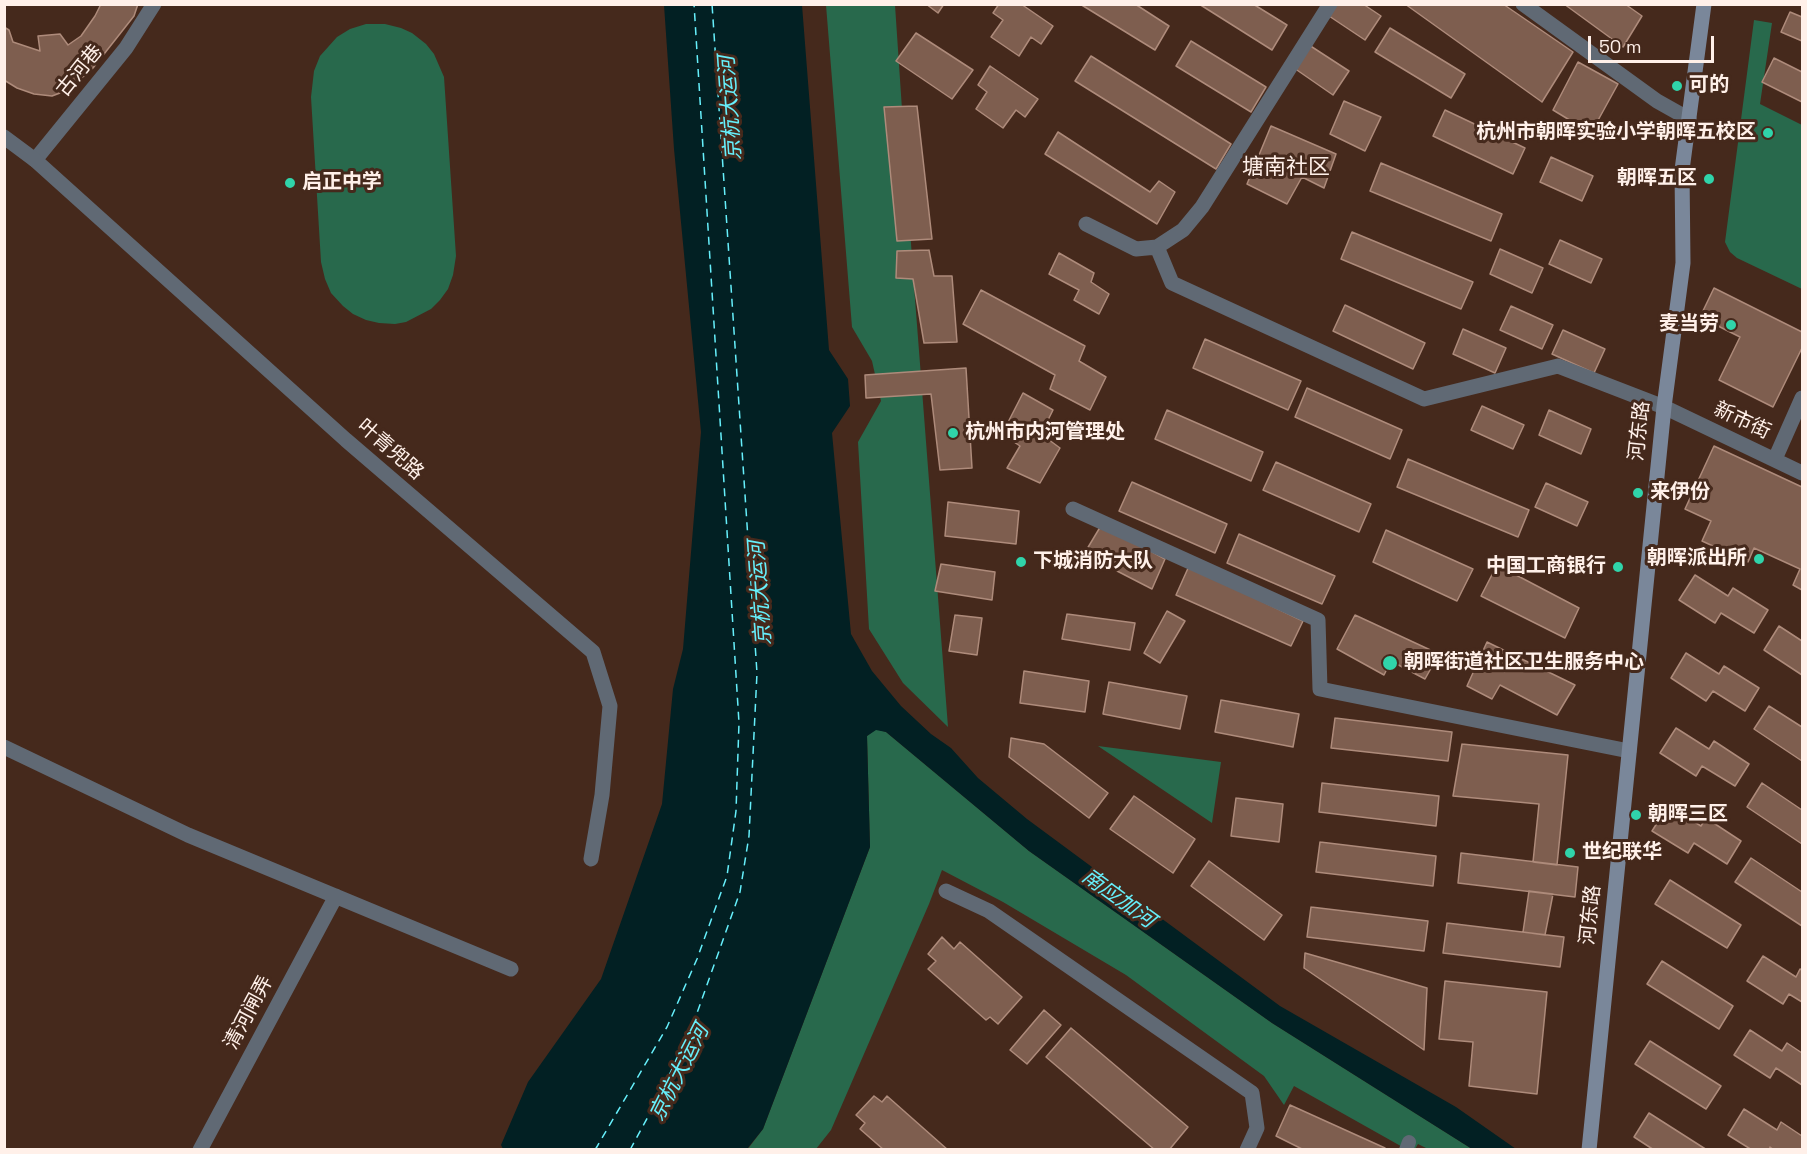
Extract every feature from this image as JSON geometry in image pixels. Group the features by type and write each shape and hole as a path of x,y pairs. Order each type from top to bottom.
{"main road":[{"name":"河东路","path":"1589,1149 1664,407 1683,263 1682,170 1704,4"}],"street":[{"name":"古河巷","path":"35,160 126,48 154,4"},
{"path":"1086,224 1136,249 1157,247 1182,230 1202,207 1330,4"},
{"path":"1523,4 1658,101 1689,119"},
{"name":"叶青兜路","path":"4,137 35,160 346,440 593,652 610,706 602,795 591,859"},
{"name":"新市街","path":"1157,247 1172,284 1424,399 1558,366 1664,407 1803,472"},
{"path":"1774,459 1803,398"},
{"path":"1073,509 1318,620 1320,689 1629,751"},
{"path":"4,747 188,835 511,969"},
{"path":"946,891 989,911 1252,1093 1257,1128 1247,1149"},
{"name":"清河闸弄","path":"200,1149 336,896"}],"green space":[{"path":"826,5 895,5 948,727 903,683 869,629 858,442 881,401 872,361 852,327"},
{"name":"杭州市朝晖实验小学朝晖五校区","path":"1754,20 1772,23 1760,104 1802,125 1802,289 1737,258 1730,252 1725,242"},
{"path":"366,24 385,24 412,33 434,54 444,77 456,256 453,275 448,289 431,309 406,322 395,324 366,320 343,306 331,293 321,262 311,97 314,71 320,56 337,37 350,29"},
{"path":"876,729 886,732 1029,851 1272,1023 1472,1149 1428,1149 1418,1144 1415,1149 1406,1149 1294,1086 1284,1105 1264,1076 1126,975 1003,902 942,870 831,1130 816,1149 747,1150 763,1129 870,847 867,736"},
{"path":"1098,746 1221,762 1212,823"}],"water":[{"path":"664,5 802,5 829,350 848,379 850,406 832,433 851,634 872,671 901,706 931,734 951,748 978,778 1027,819 1280,1006 1456,1107 1516,1149 1472,1149 1272,1023 1029,851 886,732 876,730 867,736 870,847 763,1129 747,1149 503,1149 501,1145 528,1082 601,979 662,804 673,689 683,649 701,432 674,149"}],"building":[{"path":"101,4 138,4 134,16 93,68 68,90 52,96 34,94 4,80 4,27 9,30 13,42 40,51 38,36 60,34 68,45 81,36"},
{"path":"926,4 944,4 938,13"},
{"path":"999,4 1021,4 1053,26 1041,44 1031,37 1019,56 991,37 1003,20 993,13"},
{"path":"1080,4 1135,4 1169,26 1155,50"},
{"path":"1199,4 1253,4 1287,25 1272,50"},
{"path":"1332,4 1363,4 1381,16 1365,40 1326,14"},
{"path":"1405,4 1503,4 1573,52 1542,102"},
{"path":"1564,4 1625,4 1642,16 1623,47"},
{"path":"1790,12 1802,17 1802,41 1781,32"},
{"path":"1390,28 1465,74 1451,98 1375,52"},
{"path":"916,33 973,70 952,99 896,61"},
{"path":"1191,41 1266,87 1251,112 1176,66"},
{"path":"1309,45 1349,71 1333,95 1294,68"},
{"path":"1091,56 1231,144 1216,169 1075,81"},
{"path":"1774,58 1802,72 1802,102 1762,82"},
{"path":"1578,62 1618,84 1591,133 1553,110"},
{"path":"990,66 1038,99 1025,117 1016,110 1003,128 976,109 987,92 978,85"},
{"path":"1344,101 1381,117 1365,151 1330,134"},
{"path":"917,106 932,239 897,241 884,107"},
{"path":"1445,110 1525,148 1513,174 1433,136"},
{"path":"1271,126 1336,154 1324,188 1302,177 1287,204 1247,184"},
{"path":"1058,132 1150,192 1159,181 1175,192 1157,224 1045,154"},
{"path":"1551,157 1593,176 1582,201 1540,182"},
{"path":"1381,163 1502,214 1491,241 1370,191"},
{"path":"1352,232 1473,282 1461,309 1341,259"},
{"path":"1560,240 1602,259 1591,283 1549,264"},
{"path":"1500,249 1543,268 1532,293 1490,274"},
{"path":"929,250 934,276 952,276 957,342 924,343 913,279 896,278 897,251"},
{"path":"1059,253 1094,273 1091,282 1109,294 1099,314 1074,300 1079,290 1049,274"},
{"path":"1714,288 1802,332 1802,348 1773,407 1719,380 1740,337 1700,317"},
{"path":"981,290 1085,346 1079,361 1106,377 1090,410 1050,389 1055,375 963,324"},
{"path":"1345,305 1425,343 1413,369 1333,331"},
{"path":"1511,306 1553,325 1542,349 1500,330"},
{"path":"1463,329 1506,348 1495,373 1453,354"},
{"path":"1563,330 1605,349 1594,373 1552,354"},
{"path":"1205,339 1301,381 1288,410 1193,368"},
{"name":"杭州市内河管理处","path":"966,368 972,468 940,470 931,394 866,398 865,375"},
{"path":"1307,388 1402,430 1390,459 1295,417"},
{"path":"1023,393 1053,410 1041,434 1060,448 1040,483 1007,468 1020,446 1002,434"},
{"path":"1482,406 1524,425 1513,449 1471,430"},
{"path":"1167,410 1263,452 1251,481 1155,439"},
{"path":"1549,410 1591,429 1581,454 1539,435"},
{"path":"1714,446 1802,487 1802,590 1793,585 1800,569 1754,548 1748,562 1702,541 1711,521 1685,509"},
{"path":"1408,459 1529,510 1518,537 1397,487"},
{"path":"1276,462 1371,504 1359,532 1263,490"},
{"path":"1132,482 1227,524 1215,553 1119,511"},
{"path":"1546,483 1588,502 1577,526 1535,507"},
{"path":"948,502 1019,511 1016,544 945,536"},
{"path":"1102,524 1165,559 1152,589 1084,554"},
{"path":"1386,530 1473,569 1457,601 1373,562"},
{"path":"1239,534 1335,576 1322,604 1227,563"},
{"path":"941,564 995,572 992,600 935,591"},
{"path":"1497,565 1579,608 1565,638 1481,596"},
{"path":"1189,566 1303,621 1291,646 1176,595"},
{"path":"1695,575 1728,596 1733,588 1768,610 1754,633 1721,613 1715,623 1679,600"},
{"path":"1167,611 1185,621 1160,663 1144,653"},
{"path":"1067,614 1135,623 1130,650 1062,639"},
{"path":"955,615 982,618 977,655 949,651"},
{"path":"1355,615 1439,654 1425,679 1391,661 1384,675 1337,649"},
{"path":"1779,626 1802,641 1802,675 1764,650"},
{"path":"1487,642 1575,685 1557,715 1500,685 1492,699 1467,686"},
{"path":"1686,653 1719,674 1724,666 1759,688 1745,711 1713,691 1706,701 1671,678"},
{"path":"1024,671 1089,681 1085,712 1020,703"},
{"path":"1109,682 1187,696 1180,729 1103,714"},
{"path":"1221,700 1299,714 1293,747 1215,732"},
{"path":"1769,706 1802,727 1802,761 1754,729"},
{"path":"1335,718 1452,732 1448,761 1331,748"},
{"path":"1676,728 1709,749 1714,741 1749,764 1735,786 1702,766 1696,776 1660,753"},
{"path":"1011,738 1044,744 1108,793 1089,818 1009,757"},
{"path":"1462,744 1568,755 1557,865 1533,862 1539,804 1453,796"},
{"path":"1322,783 1439,796 1436,826 1319,812"},
{"path":"1762,783 1802,810 1802,844 1747,807"},
{"path":"1134,796 1195,839 1173,873 1110,829"},
{"path":"1236,798 1283,804 1279,842 1231,836"},
{"path":"1668,806 1701,826 1706,818 1741,841 1727,864 1694,843 1688,853 1652,831"},
{"path":"1320,842 1436,856 1433,886 1316,872"},
{"path":"1461,853 1578,867 1575,897 1458,883"},
{"path":"1751,858 1802,892 1802,926 1735,882"},
{"path":"1209,861 1282,915 1264,940 1191,886"},
{"path":"1670,880 1741,925 1727,948 1655,904"},
{"path":"1529,891 1553,894 1545,935 1523,932"},
{"path":"1311,907 1428,921 1424,951 1307,937"},
{"path":"1447,923 1564,937 1560,967 1443,953"},
{"path":"942,937 954,949 960,942 1022,997 998,1024 990,1017 986,1020 928,969 936,961 928,954"},
{"path":"1305,953 1427,988 1424,1050 1304,968"},
{"path":"1763,956 1796,977 1800,969 1802,970 1802,1002 1789,994 1783,1004 1747,981"},
{"path":"1662,961 1733,1006 1719,1029 1647,984"},
{"path":"1445,981 1547,992 1537,1094 1469,1086 1473,1042 1439,1039"},
{"path":"1044,1010 1061,1025 1027,1064 1010,1050"},
{"path":"1071,1028 1188,1127 1169,1150 1155,1150 1046,1057"},
{"path":"1750,1030 1782,1051 1787,1043 1802,1053 1802,1085 1776,1068 1770,1078 1734,1055"},
{"path":"1650,1041 1721,1086 1706,1109 1635,1064"},
{"path":"874,1096 882,1102 887,1096 948,1150 884,1150 860,1129 865,1123 856,1115"},
{"path":"1290,1105 1385,1148 1385,1150 1304,1150 1276,1136"},
{"path":"1744,1109 1777,1130 1781,1122 1802,1136 1802,1150 1774,1150 1770,1147 1769,1150 1752,1150 1728,1135"},
{"path":"1649,1113 1707,1150 1654,1150 1634,1137"}],"ferry route":[{"path":"595,1150 667,1027 697,959 727,876 736,811 739,723 694,4"},
{"path":"630,1150 664,1087 697,1013 740,892 749,836 757,673 712,4"}],"place":[{"name":"可的","path":"1677,86"},
{"name":"杭州市朝晖实验小学朝晖五校区","path":"1768,133"},
{"name":"朝晖五区","path":"1709,179"},
{"name":"启正中学","path":"290,183"},
{"name":"麦当劳","path":"1731,325"},
{"name":"杭州市内河管理处","path":"953,433"},
{"name":"来伊份","path":"1638,493"},
{"name":"朝晖派出所","path":"1759,559"},
{"name":"下城消防大队","path":"1021,562"},
{"name":"中国工商银行","path":"1618,567"},
{"name":"朝晖街道社区卫生服务中心","path":"1390,663"},
{"name":"朝晖三区","path":"1636,815"},
{"name":"世纪联华","path":"1570,853"}],"district":[{"name":"塘南社区","path":"1286,168"}],"water label":[{"name":"京杭大运河","path":"731,108"},
{"name":"京杭大运河","path":"761,593"},
{"name":"南应加河","path":"1118,899"},
{"name":"京杭大运河","path":"680,1073"}]}
